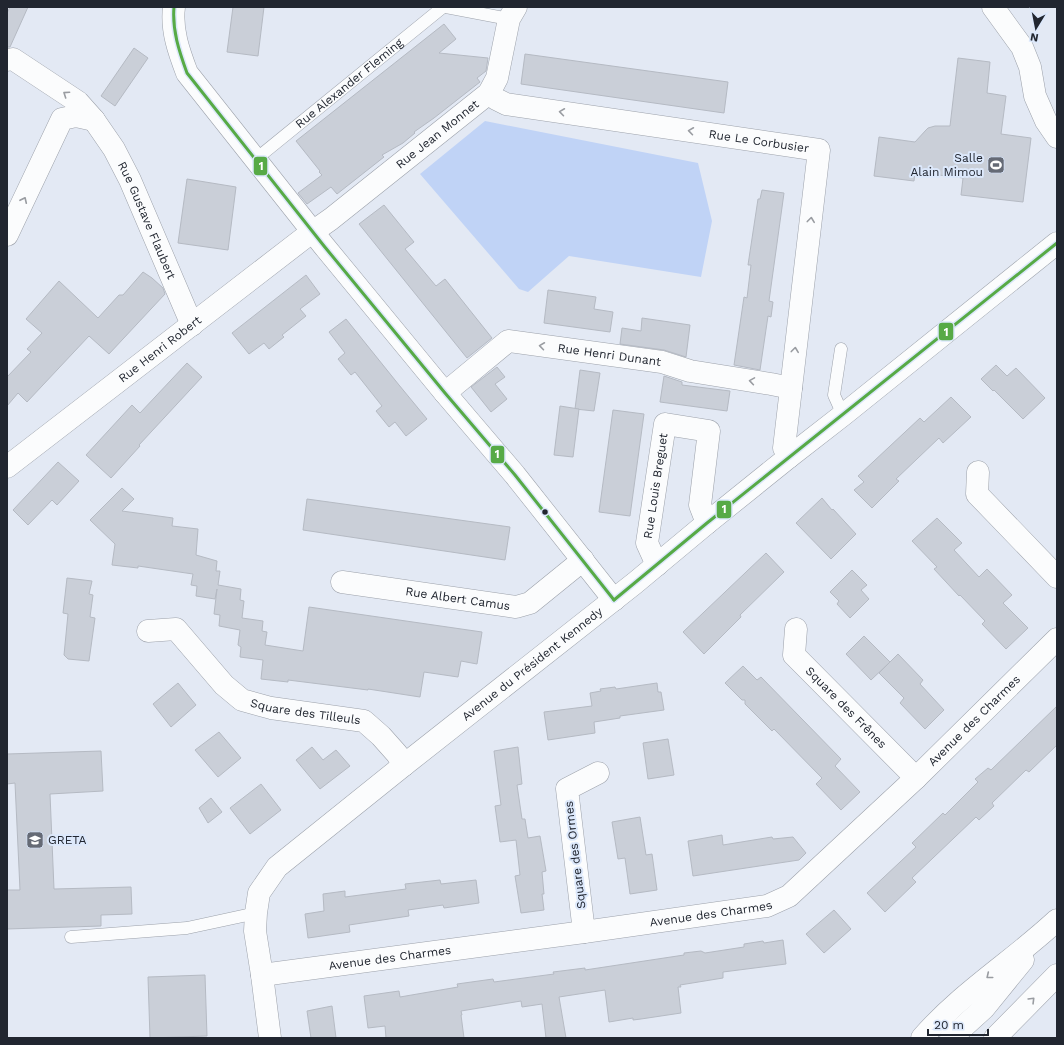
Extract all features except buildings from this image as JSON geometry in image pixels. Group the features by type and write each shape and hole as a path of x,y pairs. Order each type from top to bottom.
{"street":[{"path":"174,7 173,18 178,50 187,73 312,232 444,393 515,475 614,600"},
{"path":"993,7 1022,47 1030,67 1035,96 1046,121 1057,137"},
{"name":"Rue Jean Monnet","path":"312,232 337,214 489,93 497,78 512,13"},
{"name":"Rue Gustave Flaubert","path":"7,60 13,59 78,102 94,120 114,149 130,180 192,325"},
{"name":"Rue Le Corbusier","path":"489,93 496,99 506,104 819,150 784,448 789,457"},
{"path":"7,236 62,119 76,116 94,120"},
{"name":"Rue Henri Robert","path":"7,467 312,232"},
{"name":"Avenue du Président Kennedy","path":"270,1038 255,931 259,893 277,867 614,600 707,523 1057,243"},
{"name":"Rue Henri Dunant","path":"444,393 508,341 662,362 690,370 791,388"},
{"name":"Rue Louis Breguet","path":"657,565 647,543 665,424 709,431 700,505 707,523"},
{"path":"978,472 977,494 1057,577"},
{"name":"Rue Albert Camus","path":"342,582 516,607 530,603 583,560"},
{"name":"Square des Tilleuls","path":"148,631 176,629 224,685 242,700 271,708 364,721 382,736 404,765"},
{"name":"Square des Frênes","path":"796,629 794,654 916,778"},
{"name":"Avenue des Charmes","path":"262,975 768,906 789,896 916,778 1057,638"},
{"name":"Square des Ormes","path":"584,932 567,789 598,773"},
{"path":"922,1038 933,1025 963,996 1054,922"},
{"path":"951,1038 984,1008 1054,922"},
{"path":"995,1038 1057,975"}],"lane":[{"name":"Rue Alexander Fleming","path":"256,159 443,7"},
{"path":"446,7 512,13"},
{"path":"841,349 834,395 843,415"},
{"path":"71,937 187,928 256,914"}],"shaded area":[{"path":"485,121 698,163 712,221 701,277 569,256 528,292 519,289 420,174"}],"transit line":[{"name":"1","path":"174,7 175,32 187,73 324,246 445,393 515,475 614,600"},
{"name":"1","path":"614,600 707,523 1057,243"}],"place":[{"name":"Salle Alain Mimou","path":"996,165"},
{"name":"GRETA","path":"35,840"}]}
